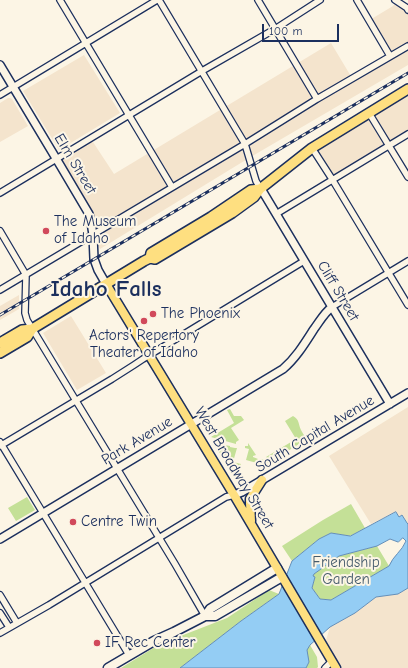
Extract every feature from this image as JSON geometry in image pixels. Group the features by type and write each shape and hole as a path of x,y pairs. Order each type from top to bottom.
{"highway":[{"path":"0,353 26,337 32,329 106,284 150,258 155,259 232,213 262,191 312,148 408,89"},
{"path":"0,343 22,330 32,329"}],"main road":[{"name":"West Broadway Street","path":"106,284 234,494 334,664"},
{"path":"251,524 250,500 262,480"},
{"path":"205,616 210,609 277,568"},
{"path":"108,668 157,639 205,616 215,616 283,579"}],"street":[{"path":"60,0 172,187"},
{"path":"0,95 158,0 245,144 255,176 262,191"},
{"path":"258,0 317,100"},
{"path":"0,194 320,0"},
{"path":"357,0 390,56"},
{"path":"395,0 408,8"},
{"path":"0,290 408,46"},
{"name":"Elm Street","path":"0,65 89,214 93,235 94,259 106,284"},
{"path":"369,113 408,177"},
{"path":"276,214 408,134"},
{"path":"312,148 408,305"},
{"name":"Cliff Street","path":"262,191 390,404"},
{"path":"0,231 26,275 25,313 27,320 205,616"},
{"path":"129,655 1,444 112,379 304,261"},
{"path":"332,307 408,261"},
{"name":"Park Avenue","path":"0,539 283,369 300,350 325,313 332,307"},
{"name":"South Capital Avenue","path":"234,494 242,492 408,393"},
{"path":"0,633 226,497 234,494"},
{"path":"0,595 17,623"},
{"path":"0,613 9,627"},
{"path":"325,668 334,664"}],"shaded area":[{"path":"397,1 408,7 408,65 249,158 100,249 93,235 91,222 57,159 91,139 114,174 331,43 352,78 390,56 368,21 393,6"},
{"path":"84,55 120,113 59,150 23,91"},
{"path":"408,94 408,134 332,179 315,152"},
{"path":"8,98 12,99 28,126 0,142 0,103"},
{"path":"19,295 19,309 0,320 0,306"},
{"path":"71,316 106,373 77,390 43,333"},
{"path":"408,407 408,524 402,515 399,517 396,512 371,524 329,456"},
{"path":"408,588 408,668 325,668 332,661 324,647 330,627 355,613 376,597 398,594"}],"green space":[{"path":"230,409 234,416 241,416 244,420 231,428 239,440 236,444 211,437 234,423 227,410"},
{"path":"293,416 298,421 301,430 308,441 302,445 299,444 283,454 282,457 264,465 246,460 249,449 245,448 245,446 248,446 248,443 256,455 253,457 259,461 261,459 267,461 268,460 266,457 296,439 285,421"},
{"path":"214,443 237,448 233,462 241,464 237,477 234,477"},
{"path":"27,497 35,510 16,521 8,508"},
{"path":"351,504 365,528 350,536 331,533 319,539 292,561 282,546"},
{"name":"Friendship Garden","path":"377,546 389,566 331,600 320,599 312,588 315,577 313,576 314,574 339,556"},
{"path":"269,590 279,594 180,668 121,668 160,644 227,618"},
{"path":"310,645 317,657 317,668 306,668 309,662 306,650"}],"water":[{"path":"396,512 399,517 402,515 408,524 408,588 398,594 376,597 355,613 330,627 310,645 307,650 309,662 306,668 180,668 279,594 292,561 319,539 331,533 350,536","holes":["403,538 406,541 389,566 331,600 320,599 312,588 315,577 313,576 314,574 339,556 377,546 390,539 398,542"]}],"railway":[{"path":"0,315 408,73"}],"place":[{"name":"The Museum of Idaho","path":"46,231"},
{"name":"The Phoenix","path":"153,314"},
{"name":"Actors' Repertory Theater of Idaho","path":"144,321"},
{"name":"Centre Twin","path":"73,522"},
{"name":"IF Rec Center","path":"97,643"}],"district":[{"name":"Idaho Falls","path":"106,289"}]}
